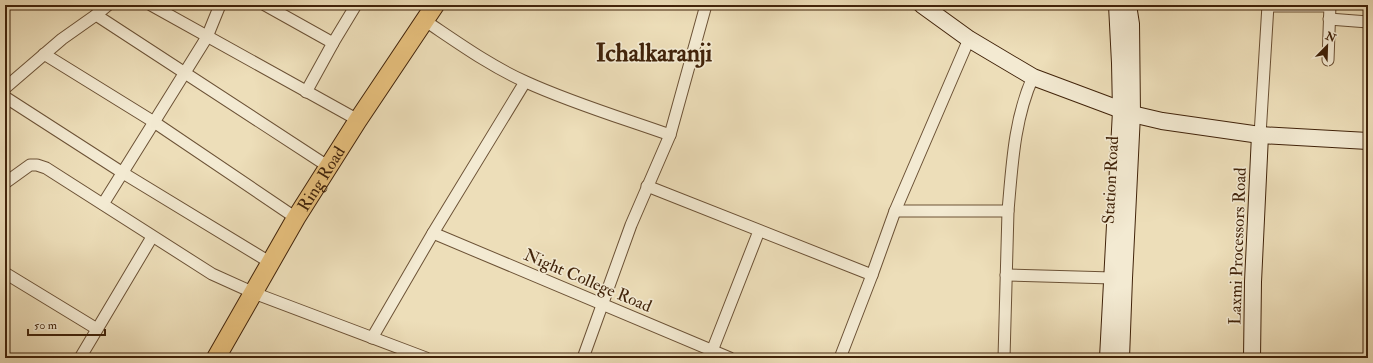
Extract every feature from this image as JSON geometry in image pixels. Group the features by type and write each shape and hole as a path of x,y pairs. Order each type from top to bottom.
{"main road":[{"name":"Ring Road","path":"216,358 296,218 358,120 435,5"},
{"path":"922,5 969,39 1033,76 1126,112 1162,121 1260,135 1368,141"},
{"name":"Station Road","path":"1117,5 1120,63 1126,112 1124,278 1121,358"},
{"name":"Station Road","path":"1108,358 1112,278 1126,112 1131,24 1128,5"},
{"name":"Laxmi Processors Road","path":"1252,358 1253,282 1260,135"}],"street":[{"path":"5,88 62,39 108,5"},
{"path":"152,5 358,120"},
{"path":"103,204 207,37 220,5"},
{"path":"265,5 333,43"},
{"path":"306,92 355,5"},
{"path":"583,358 631,225 670,135 706,5"},
{"path":"1260,135 1268,5 1330,6 1328,60"},
{"path":"96,15 329,167"},
{"path":"1329,19 1368,22"},
{"path":"424,20 485,59 525,82 670,135"},
{"path":"842,358 895,211 969,39"},
{"path":"44,54 154,122 296,218"},
{"path":"1004,358 1008,211 1016,134 1027,90 1033,76"},
{"path":"372,338 433,233 525,82"},
{"path":"5,97 123,173 271,263"},
{"path":"5,183 30,165 37,164 46,168 212,274 254,293 426,358"},
{"path":"647,186 872,275"},
{"path":"895,211 1008,211"},
{"path":"712,351 759,231"},
{"name":"Night College Road","path":"433,233 730,358"},
{"path":"80,358 152,237"},
{"path":"5,273 97,329"},
{"path":"1006,275 1112,278"}],"district":[{"name":"Ichalkaranji","path":"654,52"}]}
